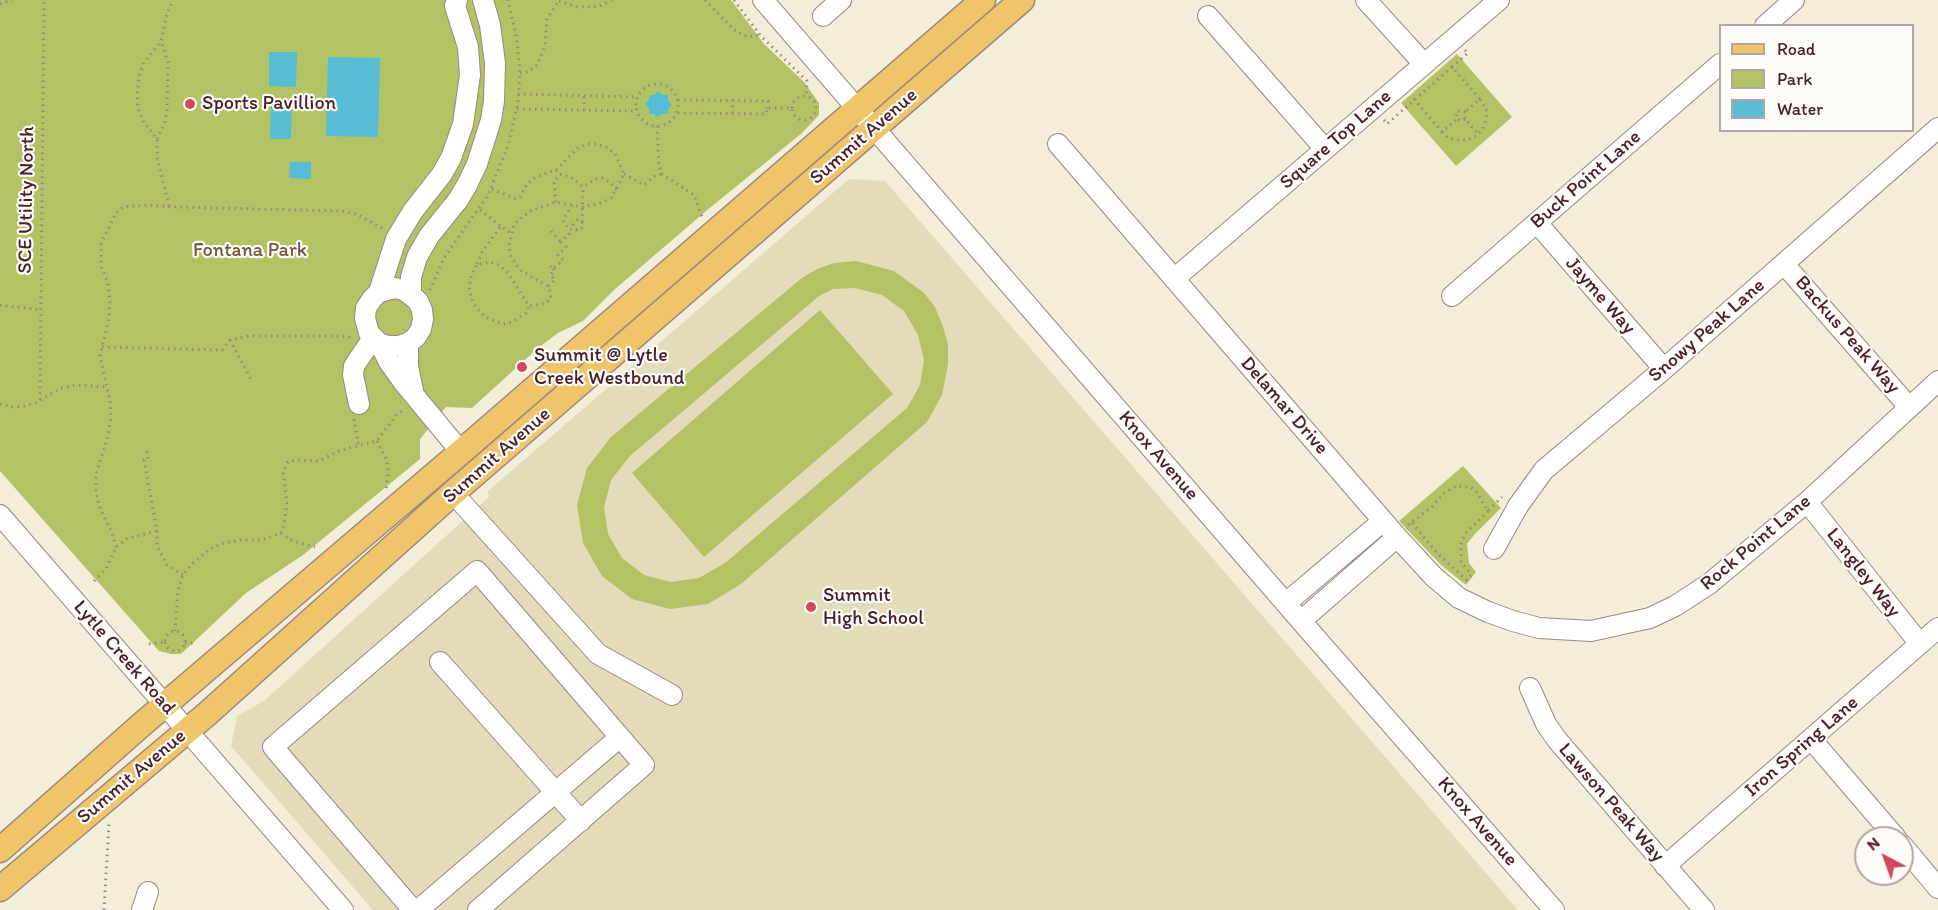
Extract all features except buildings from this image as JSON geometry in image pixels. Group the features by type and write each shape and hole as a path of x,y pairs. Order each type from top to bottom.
{"main road":[{"name":"Summit Avenue","path":"0,849 983,0"},
{"name":"Summit Avenue","path":"0,889 187,730 453,493 1022,0"}],"street":[{"path":"457,0 455,6 468,47 470,75 463,124 451,158 442,174 413,211 396,239 379,292 366,308 365,318 366,328 376,340 410,401 461,452"},
{"path":"411,294 411,276 417,257 429,236 467,185 477,164 491,120 495,63 490,25 483,0"},
{"name":"Knox Avenue","path":"763,0 1554,910"},
{"path":"822,16 841,0"},
{"path":"1366,0 1424,64"},
{"name":"Square Top Lane","path":"1174,279 1498,0"},
{"path":"1767,24 1794,0"},
{"path":"1208,16 1325,149"},
{"name":"Buck Point Lane","path":"1452,296 1719,65"},
{"name":"Snowy Peak Lane","path":"1494,549 1518,506 1544,470 1785,264 1938,128"},
{"name":"Delamar Drive","path":"1058,144 1434,577 1460,598 1488,612 1539,628"},
{"name":"Jayme Way","path":"1537,223 1664,369"},
{"name":"Backus Peak Way","path":"1785,264 1909,406"},
{"path":"376,340 389,346 408,343 416,337 423,319 418,301 411,294 395,288 379,292"},
{"path":"359,404 353,375 354,366 376,340"},
{"path":"408,343 410,401"},
{"name":"Rock Point Lane","path":"1539,628 1591,631 1650,618 1675,606 1709,584 1807,502 1938,381"},
{"path":"453,493 598,654 672,695"},
{"name":"Langley Way","path":"1807,502 1920,644"},
{"name":"Lytle Creek Road","path":"0,515 343,910"},
{"path":"1286,603 1383,521"},
{"path":"1301,621 1397,537"},
{"path":"413,910 273,747 477,571 644,765 478,910"},
{"path":"506,604 531,582"},
{"name":"Iron Spring Lane","path":"1665,866 1938,628"},
{"path":"440,662 581,821"},
{"name":"Lawson Peak Way","path":"1530,688 1545,724 1558,741 1704,910"},
{"path":"418,910 620,737"},
{"path":"1811,739 1886,826"},
{"path":"1914,859 1938,888"}],"path":[{"path":"0,4 12,0"},
{"name":"SCE Utility North","path":"40,400 44,0"},
{"path":"157,139 143,121 138,108 139,76 144,63 161,41 173,0"},
{"path":"508,0 517,40 520,73 518,102"},
{"path":"520,73 528,72 538,64 545,45 547,19 558,0 578,7 600,6 612,0"},
{"path":"705,0 734,30 748,37 760,35"},
{"path":"734,0 760,35 807,81 806,97"},
{"path":"161,41 168,62 167,109 165,122 157,139 159,167 164,178 169,206"},
{"path":"1452,67 1480,99 1485,107 1486,115 1483,129 1467,140 1457,141 1448,138 1414,99 1452,67"},
{"path":"662,84 672,89 678,100 678,113 669,123 657,126 646,123 637,111 638,97 644,88 662,84"},
{"path":"518,94 638,97"},
{"path":"584,96 584,110"},
{"path":"806,97 812,99 816,109 806,120 799,119 792,108 797,99 806,97"},
{"path":"1478,134 1465,119 1465,112 1480,99"},
{"path":"678,100 768,101 766,114 678,113"},
{"path":"732,113 733,100"},
{"path":"767,108 792,108"},
{"path":"516,109 637,111"},
{"path":"1457,119 1455,114 1457,111 1465,112"},
{"path":"1442,132 1457,119"},
{"path":"1457,119 1461,121 1465,119"},
{"path":"657,126 659,166 662,174 694,195 702,217"},
{"path":"492,189 516,199 520,197 527,184 536,177 556,170 578,148 588,144 608,148 615,154 624,174 644,185 656,175 662,174"},
{"path":"556,170 559,174 571,177 583,187"},
{"path":"556,202 554,183 559,174"},
{"path":"529,306 546,303 551,298 548,286 525,275 516,266 511,256 511,233 514,224 530,211 556,202 582,207 601,203 611,198 624,174"},
{"path":"583,187 595,179 602,178 617,190"},
{"path":"561,242 572,231 582,228 583,187"},
{"path":"116,547 99,506 96,494 96,474 108,436 111,417 100,356 109,318 110,301 107,280 101,266 101,244 116,213 123,207 148,205 342,211 356,214 387,231"},
{"path":"572,205 563,220 565,226 572,231"},
{"path":"480,210 511,233"},
{"path":"578,230 574,227 574,223 578,220 582,222"},
{"path":"501,226 482,252 471,276 469,288 472,303 485,317 503,324 512,322 526,313 529,306"},
{"path":"548,286 555,280 550,275 555,271 553,269 563,260 558,255 566,247 551,231"},
{"path":"477,264 490,262 499,265 508,273 529,306"},
{"path":"550,266 553,269"},
{"path":"0,305 40,310"},
{"path":"102,347 222,350 230,340 249,336 349,337 353,340 354,346"},
{"path":"230,340 250,380"},
{"path":"0,404 12,407 25,406 61,388 76,385 106,387"},
{"path":"175,631 178,590 183,575 193,563 210,549 224,543 261,540 281,533 287,503 283,471 288,462 319,461 341,450 377,441 410,401"},
{"path":"377,441 387,461 386,492"},
{"path":"147,451 148,459 144,460 157,531 157,546 167,565 183,575"},
{"path":"1397,537 1450,488 1456,486 1471,487 1476,491 1488,512"},
{"path":"1411,522 1438,554 1467,580 1470,575 1461,561 1461,544 1465,534 1504,495 1518,506"},
{"path":"94,581 106,569 116,547 129,538 157,531"},
{"path":"281,533 291,540 315,547"},
{"path":"164,642 167,634 175,631 182,633 185,643"},
{"path":"164,642 168,649 174,651 181,649 185,643"},
{"path":"149,644 164,642"},
{"path":"185,643 197,643"},
{"path":"104,910 109,818"}],"shaded area":[{"name":"Summit High School","path":"849,179 885,181 1518,910 373,910 231,746 237,716 264,701 490,496 487,492"}],"green space":[{"name":"Fontana Park","path":"0,0 731,0 764,44 804,82 819,103 819,115 802,133 614,290 583,321 558,333 538,348 472,408 446,407 420,439 420,459 303,555 246,593 181,654 171,654 159,651 0,471"},
{"path":"1457,54 1512,117 1456,166 1401,103"},
{"path":"856,261 894,271 924,293 935,307 948,344 948,364 942,395 927,422 741,584 708,604 670,609 632,599 602,576 583,543 577,505 587,468 611,437 802,278 834,263","holes":["855,288 882,295 904,311 918,335 924,360 920,385 907,408 725,563 699,578 671,582 644,575 622,558 608,534 604,507 611,480 630,456 819,296 833,289"]},
{"path":"820,310 893,394 704,557 632,473"},
{"path":"1463,466 1501,508 1467,544 1469,563 1476,572 1466,585 1441,565 1399,521"}],"water":[{"path":"269,52 297,52 296,87 269,86"},
{"path":"328,57 380,58 378,137 326,136"},
{"path":"658,91 663,95 668,95 668,101 672,105 668,109 668,114 657,117 649,114 649,109 645,104 650,95 655,95"},
{"path":"271,104 292,104 291,139 270,139"},
{"path":"290,162 311,162 311,179 289,178"}],"place":[{"name":"Sports Pavillion","path":"190,104"},
{"name":"Summit @ Lytle Creek Westbound","path":"522,367"},
{"name":"Summit High School","path":"811,607"}]}
